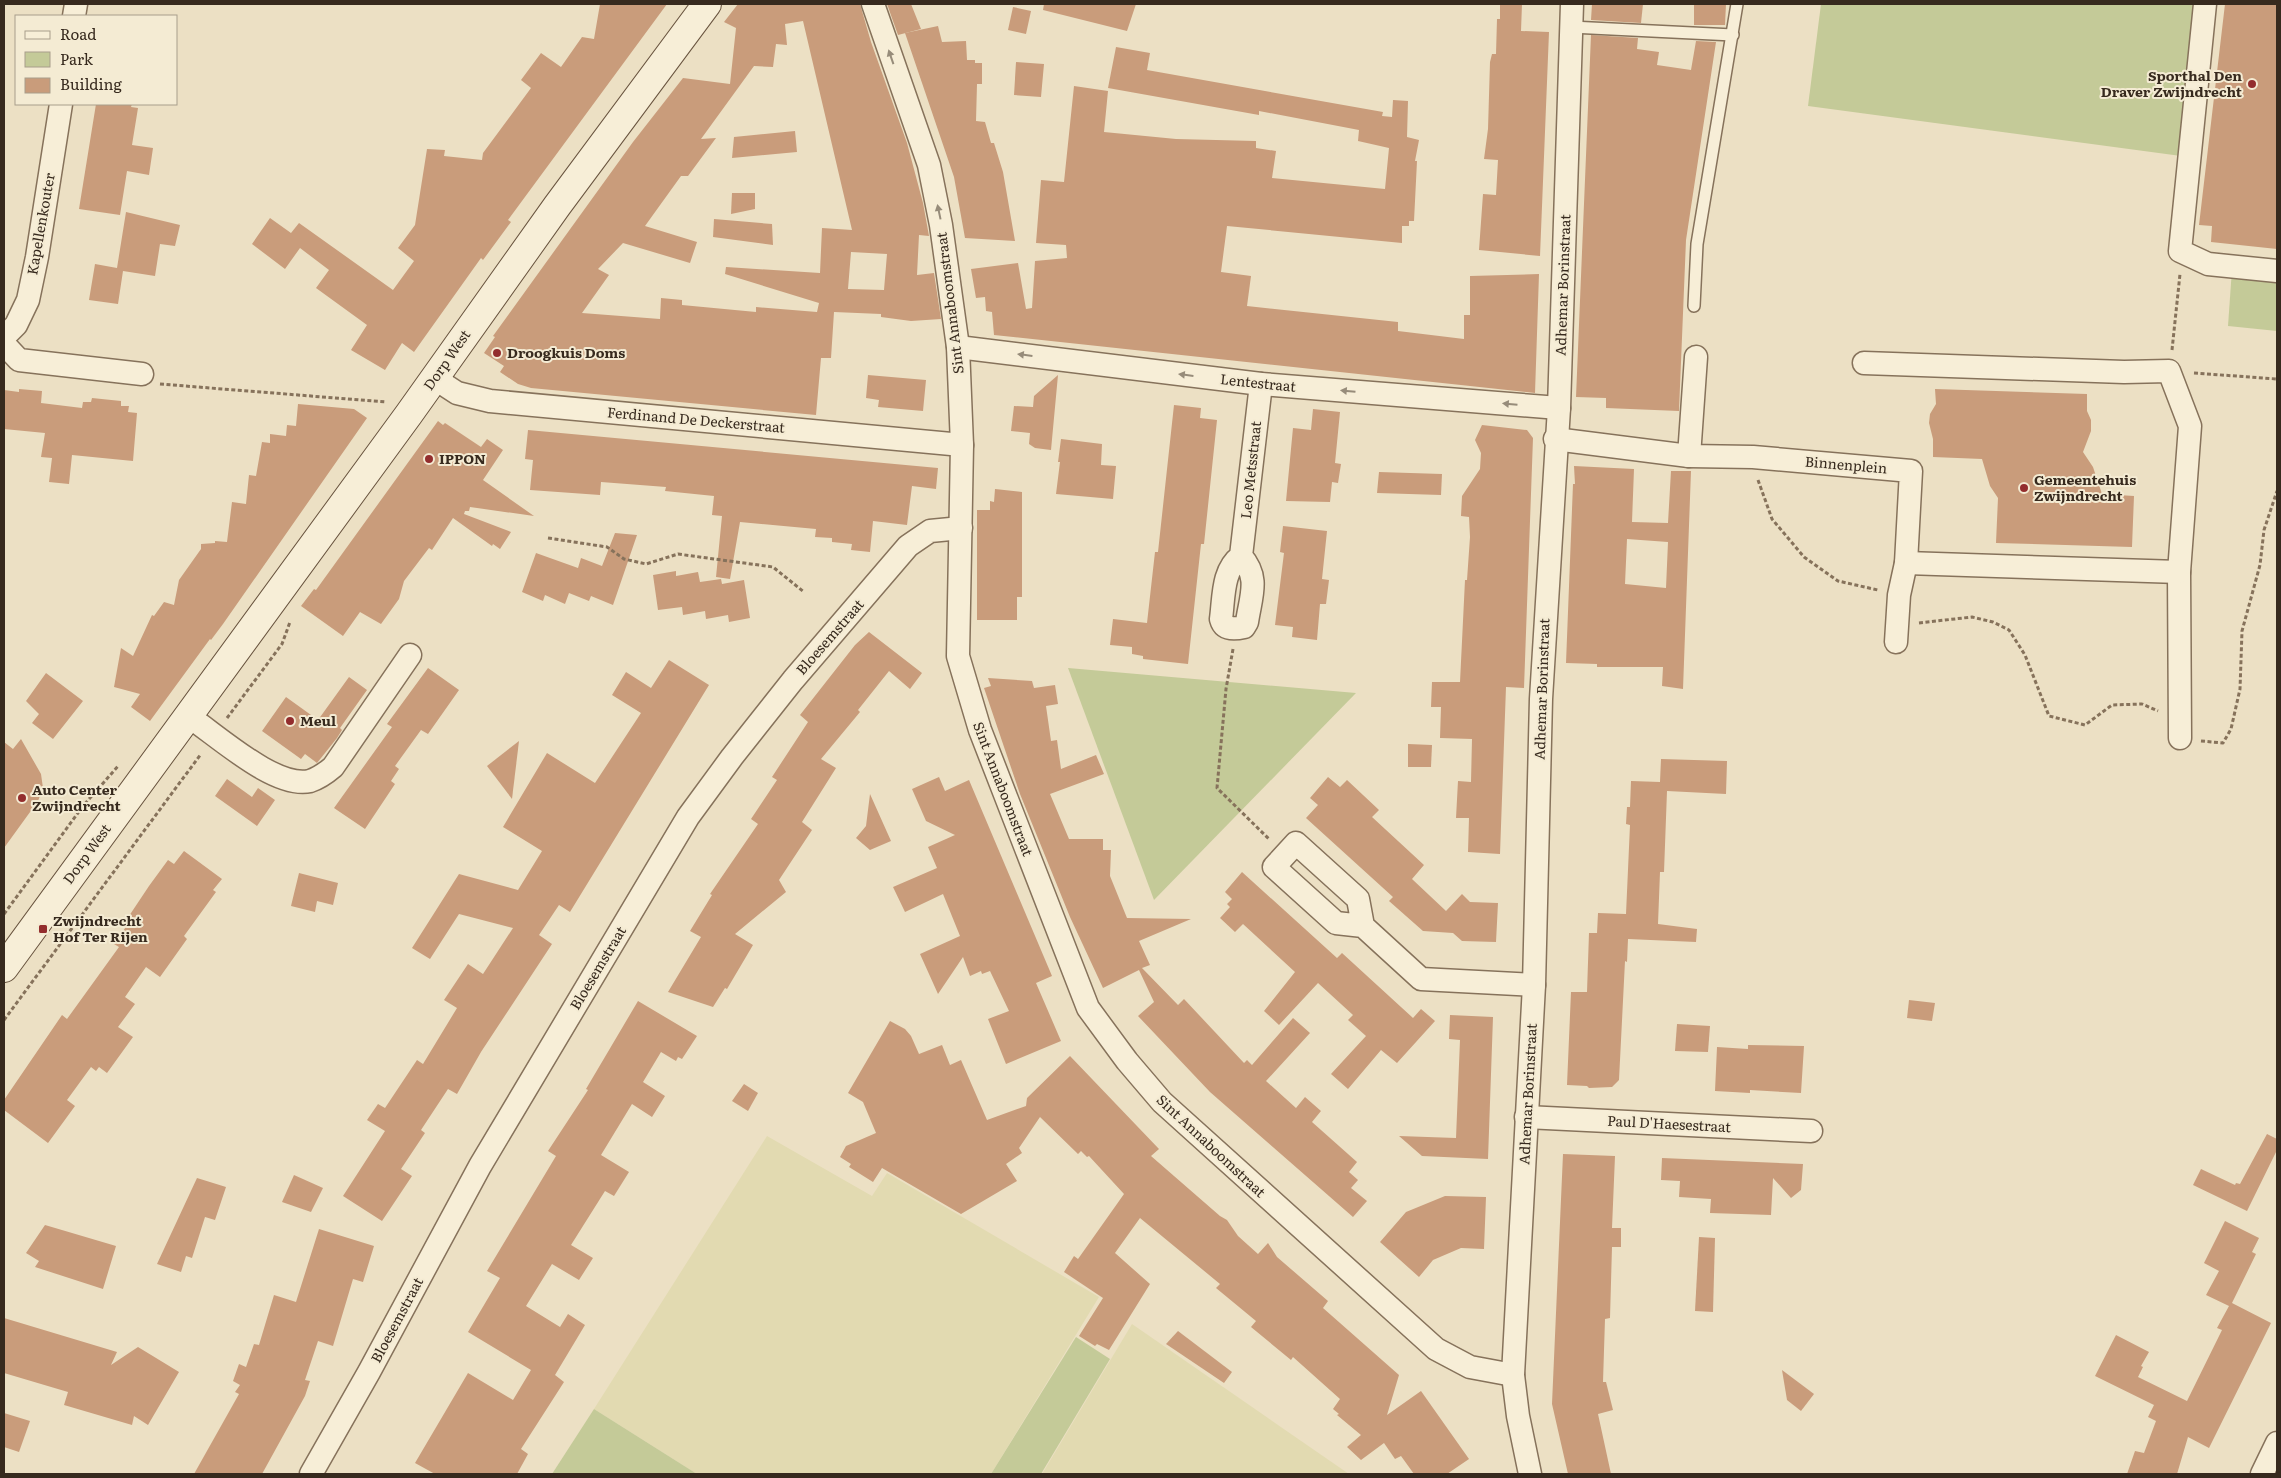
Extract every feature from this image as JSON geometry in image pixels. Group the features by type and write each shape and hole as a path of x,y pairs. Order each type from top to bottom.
{"main road":[{"name":"Dorp West","path":"4,968 409,414 557,206 707,4"}],"street":[{"name":"Sint Annaboomstraat","path":"873,4 929,165 941,225 958,347 962,446 958,656 980,730 1088,1008 1127,1061 1162,1102 1436,1349 1470,1368 1513,1375"},
{"name":"Adhemar Borinstraat","path":"1530,1474 1518,1416 1513,1375 1534,984 1540,699 1558,408 1572,4"},
{"path":"2205,4 2180,251 2208,264 2277,271"},
{"name":"Kapellenkouter","path":"4,337 16,324 28,300 38,257 61,105"},
{"path":"4,344 19,360 142,374"},
{"name":"Lentestraat","path":"958,347 1261,384 1558,408"},
{"path":"1689,456 1696,357"},
{"path":"1864,363 2124,372 2169,371 2190,426 2179,572 2179,732"},
{"name":"Ferdinand De Deckerstraat","path":"434,378 457,393 490,401 962,446"},
{"name":"Leo Metsstraat","path":"1244,627 1227,628 1221,620 1228,572 1234,561 1241,556 1261,384"},
{"name":"Binnenplein","path":"1555,439 1689,456 1752,457 1911,470 1906,563"},
{"name":"Bloesemstraat","path":"311,1474 370,1372 480,1166 688,817 732,757 793,680 908,546 930,531 960,528"},
{"path":"1896,634 1899,595 1906,563 2179,572"},
{"path":"188,716 261,769 290,781 308,781 320,778 333,767 410,655"},
{"path":"1363,926 1358,899 1296,843 1274,867 1336,923 1363,926 1421,979 1534,984"},
{"name":"Paul D'Haesestraat","path":"1526,1117 1812,1132"},
{"path":"2262,1474 2277,1443"}],"lane":[{"path":"1694,306 1697,244 1737,4"},
{"path":"1571,27 1733,35"}],"path":[{"path":"2180,251 2178,300 2169,371 2277,379"},
{"path":"142,374 158,384 390,402 409,414"},
{"path":"1752,457 1757,478 1772,519 1804,558 1838,580 1899,595"},
{"path":"1896,634 1972,617 1993,622 2009,630 2025,654 2049,716 2085,725 2112,705 2142,704 2159,711 2179,732 2192,739 2223,744 2231,728 2240,689 2242,631 2260,565 2264,530 2277,491"},
{"path":"548,538 607,547 624,559 646,564 678,554 773,567 804,592"},
{"path":"1244,627 1235,641 1226,689 1217,788 1285,855"}],"shaded area":[{"path":"767,1136 872,1196 887,1173 1099,1297 991,1474 697,1474 594,1409"},
{"path":"1132,1324 1349,1474 1042,1474"}],"green space":[{"path":"1821,4 2202,4 2181,156 1808,106"},
{"path":"2232,269 2277,273 2277,331 2228,326"},
{"path":"1068,668 1356,693 1154,900"},
{"path":"1076,1337 1110,1359 1041,1474 991,1474"},
{"path":"594,1409 697,1474 552,1474"}],"building":[{"path":"600,4 667,4 508,220 511,222 483,260 481,258 414,352 402,343 385,370 351,350 367,325 316,288 329,270 300,248 285,269 252,244 270,218 291,233 299,223 393,290 414,261 398,248 415,225 427,149 445,150 444,156 482,160 483,153 531,88 521,80 541,53 561,67 582,37 594,39"},
{"path":"738,4 860,4 871,42 907,143 923,203 929,236 919,235 917,275 934,273 941,319 911,321 881,317 881,314 834,312 831,358 821,358 816,415 531,388 518,384 500,372 504,366 484,353 495,337 493,336 633,142 683,78 730,84 736,28 724,22","holes":["803,21 852,230 822,228 820,273 726,267 725,274 819,303 817,312 756,307 756,312 682,305 682,300 661,298 660,319 582,313 609,275 598,269 623,243 690,263 697,242 645,226 681,176 688,176 716,138 701,139 754,66 773,67 776,44 787,45 785,24","851,252 887,254 884,290 848,289"]},
{"path":"887,4 911,4 921,29 898,35"},
{"path":"1044,4 1136,4 1127,31 1043,10"},
{"path":"1500,4 1522,4 1521,31 1549,32 1540,256 1479,250 1483,194 1496,195 1498,160 1484,159 1488,129 1490,62 1492,54 1496,54 1497,19 1500,19"},
{"path":"1592,4 1643,4 1641,23 1591,20"},
{"path":"1694,4 1726,4 1725,25 1694,25"},
{"name":"Sporthal Den Draver Zwijndrecht","path":"2225,4 2277,4 2277,249 2211,242 2212,226 2199,225"},
{"path":"1013,7 1031,11 1026,34 1008,30"},
{"path":"938,26 942,42 966,41 967,60 975,60 975,63 982,63 982,84 977,84 976,121 985,122 991,143 994,143 1003,172 1015,241 965,238 954,177 905,33"},
{"path":"1591,35 1638,38 1637,49 1659,52 1657,65 1691,70 1696,41 1716,42 1686,240 1679,411 1606,408 1606,398 1576,397"},
{"path":"1116,47 1150,53 1147,70 1383,112 1382,116 1392,117 1393,100 1408,101 1407,137 1419,140 1415,161 1417,161 1414,221 1409,221 1409,226 1402,226 1402,243 1227,226 1221,272 1251,276 1247,306 1398,322 1398,331 1464,339 1464,315 1470,315 1470,276 1539,274 1535,393 994,335 992,312 986,311 985,297 976,298 971,269 1018,263 1026,309 1032,308 1035,261 1067,258 1066,245 1036,243 1041,180 1064,182 1074,86 1108,91 1104,132 1176,139 1256,141 1256,148 1276,151 1272,178 1385,189 1389,148 1358,141 1359,130 1259,111 1259,115 1108,88"},
{"path":"1016,62 1044,64 1041,97 1014,95"},
{"path":"96,105 132,105 131,107 138,108 132,145 153,148 149,175 127,171 120,215 79,209"},
{"path":"795,131 797,152 732,158 734,137"},
{"path":"732,193 755,193 755,209 731,214"},
{"path":"126,212 180,225 175,246 160,244 155,276 123,271 118,304 89,300 95,264 117,268"},
{"path":"714,219 772,224 773,245 713,237"},
{"path":"868,375 926,380 923,411 878,407 879,400 866,398"},
{"path":"1058,375 1051,450 1035,448 1029,444 1030,433 1011,431 1014,406 1033,407 1034,396"},
{"path":"19,389 42,391 41,403 82,408 83,402 91,402 92,398 121,401 121,406 129,406 128,412 137,413 133,461 72,455 69,484 49,482 52,458 41,457 45,433 4,429 4,390 19,392"},
{"path":"1935,389 2087,394 2087,411 2091,420 2091,431 2083,452 2093,467 2102,494 2134,496 2132,547 1996,543 1998,498 1990,486 1982,459 1933,457 1933,439 1929,423 1930,414 1936,404"},
{"path":"298,404 354,409 367,418 223,624 150,721 131,707 140,694 114,687 121,648 133,656 152,615 154,616 164,602 174,605 179,580 201,549 201,544 215,543 215,541 227,542 232,502 246,504 249,475 256,476 262,442 270,443 270,434 286,436 287,425 296,426"},
{"path":"1174,405 1201,408 1200,418 1217,420 1204,544 1201,544 1188,664 1143,659 1143,656 1132,654 1132,647 1110,645 1113,619 1147,623 1155,552 1158,552"},
{"path":"1313,409 1340,412 1335,463 1341,464 1338,483 1332,482 1330,502 1286,501 1293,428 1311,430"},
{"path":"438,421 443,425 445,423 481,447 487,439 503,450 483,480 534,516 470,507 469,511 465,511 464,514 511,532 500,549 493,544 492,546 453,518 432,550 429,548 404,581 399,599 381,624 360,612 343,636 301,606 314,589 316,590"},
{"path":"1482,425 1527,430 1533,438 1524,688 1506,687 1500,854 1468,852 1469,818 1456,818 1458,781 1471,782 1472,739 1440,738 1441,707 1431,707 1432,682 1460,682 1465,580 1467,580 1470,537 1469,517 1461,516 1462,496 1480,469 1481,453 1475,440"},
{"path":"528,430 938,468 936,489 912,486 907,525 873,521 870,552 851,550 852,544 832,542 832,538 815,537 816,529 740,522 730,579 716,577 722,516 712,515 714,496 665,491 666,487 601,482 600,495 530,490 533,460 525,459"},
{"path":"1061,439 1102,444 1101,465 1116,466 1113,499 1056,494"},
{"path":"1574,466 1634,469 1632,522 1668,523 1671,471 1691,471 1683,689 1662,686 1663,667 1597,667 1597,664 1566,663 1573,484 1575,484","holes":["1627,539 1668,542 1666,588 1625,584"]},
{"path":"1379,472 1442,474 1441,495 1377,493"},
{"path":"995,489 1022,492 1022,597 1017,597 1017,620 977,620 977,510 990,510 990,501 994,502"},
{"path":"1283,526 1327,531 1322,579 1329,580 1326,604 1320,604 1317,640 1292,637 1293,627 1275,625 1284,553 1280,552"},
{"path":"615,533 637,535 613,605 591,596 589,601 569,593 565,604 545,595 543,601 522,592 536,553 578,568 581,558 602,566"},
{"path":"676,571 676,576 698,572 700,582 721,579 722,584 744,580 750,618 729,622 728,615 706,619 705,611 683,615 682,607 658,610 653,575"},
{"path":"869,632 922,673 910,689 889,671 858,710 860,712 821,759 836,768 802,822 812,830 779,880 786,892 735,934 753,945 727,989 725,988 713,1007 668,992 701,937 690,931 712,895 710,894 758,824 751,819 777,780 772,777 808,722 800,715 855,645"},
{"path":"669,660 709,685 570,912 559,905 539,935 552,944 481,1052 457,1094 448,1089 421,1130 425,1133 401,1169 412,1176 382,1221 343,1196 385,1131 367,1120 378,1104 385,1108 417,1060 423,1064 457,1008 444,1000 468,964 483,974 513,928 459,914 430,959 412,948 459,874 518,890 542,851 503,827 547,753 595,783 641,713 612,695 626,672 651,688"},
{"path":"428,668 459,690 428,734 421,730 395,766 399,769 391,781 395,784 365,829 334,808 392,727 387,724"},
{"path":"46,673 83,701 53,739 32,723 39,714 26,701"},
{"name":"Meul","path":"349,677 367,690 340,728 342,730 337,738 317,763 305,754 301,759 262,731 286,697 318,720"},
{"path":"988,678 1032,681 1034,688 1055,685 1058,704 1046,706 1051,741 1057,740 1061,769 1096,755 1104,774 1050,794 1069,839 1103,839 1103,850 1111,850 1110,876 1127,918 1191,919 1139,941 1150,965 1142,968 1178,1005 1184,999 1244,1063 1247,1060 1252,1065 1293,1018 1310,1033 1266,1081 1296,1108 1305,1097 1321,1111 1312,1122 1357,1162 1349,1172 1358,1180 1351,1188 1367,1201 1353,1217 1210,1092 1138,1016 1154,1002 1139,970 1103,988 1070,917 1020,794 984,688 991,686"},
{"name":"Auto Center Zwijndrecht","path":"21,739 41,774 43,788 38,801 4,848 4,742 13,749"},
{"path":"519,741 512,799 487,766"},
{"path":"1408,744 1432,745 1431,767 1408,767"},
{"path":"1661,759 1727,761 1726,794 1667,791 1664,872 1660,872 1658,924 1697,929 1696,942 1628,939 1627,962 1625,961 1619,1080 1612,1087 1589,1088 1587,1086 1567,1085 1571,992 1587,992 1589,933 1597,933 1598,913 1626,914 1630,825 1626,824 1627,807 1630,807 1631,781 1660,782"},
{"path":"939,777 945,791 969,780 1052,976 1036,983 1061,1041 1006,1064 988,1019 1009,1011 990,971 982,974 981,971 970,976 963,957 938,994 920,954 960,936 943,894 905,912 893,887 937,868 928,847 955,835 926,821 912,789"},
{"path":"1328,777 1340,787 1347,780 1379,810 1372,817 1424,865 1412,879 1446,911 1462,894 1470,902 1498,903 1496,942 1462,941 1453,933 1423,931 1389,901 1393,897 1306,818 1318,805 1310,798"},
{"path":"227,779 252,797 258,788 275,800 257,826 215,796"},
{"path":"870,794 891,841 870,850 856,838 866,826"},
{"path":"184,851 222,879 213,890 216,892 184,936 187,939 160,977 146,967 125,997 135,1004 118,1027 133,1037 107,1073 99,1067 96,1071 91,1067 67,1100 75,1106 48,1143 4,1110 4,1100 62,1015 67,1019 119,947 114,944 130,921 127,919 149,886 168,860 174,864"},
{"path":"1242,872 1337,958 1342,953 1413,1018 1421,1009 1435,1021 1397,1063 1381,1050 1348,1089 1331,1074 1366,1036 1348,1020 1353,1015 1318,983 1279,1025 1264,1011 1295,972 1243,924 1235,932 1220,918 1230,907 1227,904 1232,899 1225,892"},
{"path":"299,873 338,883 333,905 317,901 315,912 291,906"},
{"path":"1909,1000 1935,1003 1932,1021 1907,1018"},
{"path":"638,1001 697,1036 682,1059 678,1057 676,1061 661,1052 643,1082 665,1096 652,1117 632,1104 601,1155 629,1172 614,1196 605,1191 571,1245 593,1258 579,1280 552,1264 526,1306 560,1327 568,1314 585,1325 555,1375 564,1382 521,1449 528,1454 517,1474 435,1474 415,1463 468,1373 513,1400 531,1370 468,1332 500,1278 487,1271 556,1156 548,1151 588,1090 586,1089"},
{"path":"1450,1015 1493,1017 1488,1159 1422,1156 1399,1136 1456,1138 1460,1040 1449,1039"},
{"path":"890,1021 905,1029 911,1036 919,1054 942,1045 950,1065 961,1060 987,1120 1026,1106 1027,1098 1070,1056 1159,1149 1151,1156 1227,1220 1238,1236 1258,1254 1268,1243 1277,1257 1328,1301 1323,1308 1399,1375 1387,1415 1421,1391 1469,1459 1447,1474 1414,1474 1401,1456 1395,1459 1384,1443 1361,1460 1347,1447 1361,1435 1337,1415 1339,1414 1333,1409 1340,1399 1293,1357 1291,1360 1251,1327 1256,1321 1216,1288 1220,1284 1140,1218 1115,1253 1150,1284 1109,1350 1097,1344 1095,1346 1079,1336 1103,1298 1064,1272 1074,1256 1078,1259 1124,1194 1089,1156 1087,1157 1081,1151 1078,1154 1040,1117 1019,1148 1022,1153 1006,1164 1017,1181 961,1214 882,1168 873,1182 849,1167 851,1164 840,1157 846,1146 876,1133 863,1102 848,1093"},
{"path":"1677,1024 1710,1026 1708,1052 1675,1051"},
{"path":"1748,1045 1804,1046 1801,1093 1750,1090 1750,1093 1715,1091 1717,1047 1748,1049"},
{"path":"744,1084 758,1093 748,1111 732,1101"},
{"path":"2267,1134 2277,1139 2277,1150 2247,1211 2193,1185 2201,1169 2235,1185 2236,1183 2240,1184"},
{"path":"1563,1154 1615,1156 1612,1228 1621,1228 1621,1247 1612,1247 1610,1318 1605,1319 1603,1382 1606,1382 1613,1410 1598,1414 1611,1474 1568,1474 1552,1404"},
{"path":"1662,1158 1803,1164 1801,1190 1791,1198 1773,1178 1771,1215 1710,1213 1711,1199 1679,1197 1680,1181 1661,1180"},
{"path":"294,1175 323,1188 311,1212 282,1202"},
{"path":"197,1178 226,1187 215,1220 205,1217 192,1258 186,1256 181,1272 157,1264"},
{"path":"1445,1196 1486,1197 1484,1249 1461,1248 1433,1260 1419,1277 1380,1242 1406,1212"},
{"path":"2225,1221 2259,1238 2252,1252 2256,1254 2232,1303 2271,1323 2209,1448 2188,1437 2177,1474 2127,1474 2135,1451 2144,1453 2156,1421 2148,1417 2154,1405 2095,1376 2116,1335 2149,1352 2141,1366 2143,1367 2138,1377 2187,1401 2222,1330 2217,1328 2229,1306 2206,1295 2219,1271 2204,1263"},
{"path":"45,1225 116,1246 103,1289 35,1267 39,1261 26,1253"},
{"path":"319,1229 374,1246 363,1282 353,1279 333,1346 318,1341 305,1380 310,1381 305,1396 262,1474 194,1474 239,1394 235,1392 240,1385 233,1381 239,1364 246,1367 254,1344 259,1345 274,1295 296,1302"},
{"path":"1699,1237 1715,1238 1713,1312 1695,1311"},
{"path":"4,1318 117,1352 111,1365 138,1347 179,1372 148,1425 134,1416 132,1425 64,1405 68,1392 4,1373"},
{"path":"1178,1331 1232,1372 1224,1383 1166,1344"},
{"path":"1782,1370 1814,1394 1801,1411 1787,1400"},
{"path":"4,1413 30,1421 19,1452 4,1447"}],"place":[{"name":"Sporthal Den Draver Zwijndrecht","path":"2252,84"},
{"name":"Droogkuis Doms","path":"497,353"},
{"name":"IPPON","path":"429,459"},
{"name":"Gemeentehuis Zwijndrecht","path":"2024,488"},
{"name":"Meul","path":"290,721"},
{"name":"Auto Center Zwijndrecht","path":"22,798"},
{"name":"Zwijndrecht Hof Ter Rijen","path":"43,929"}]}
